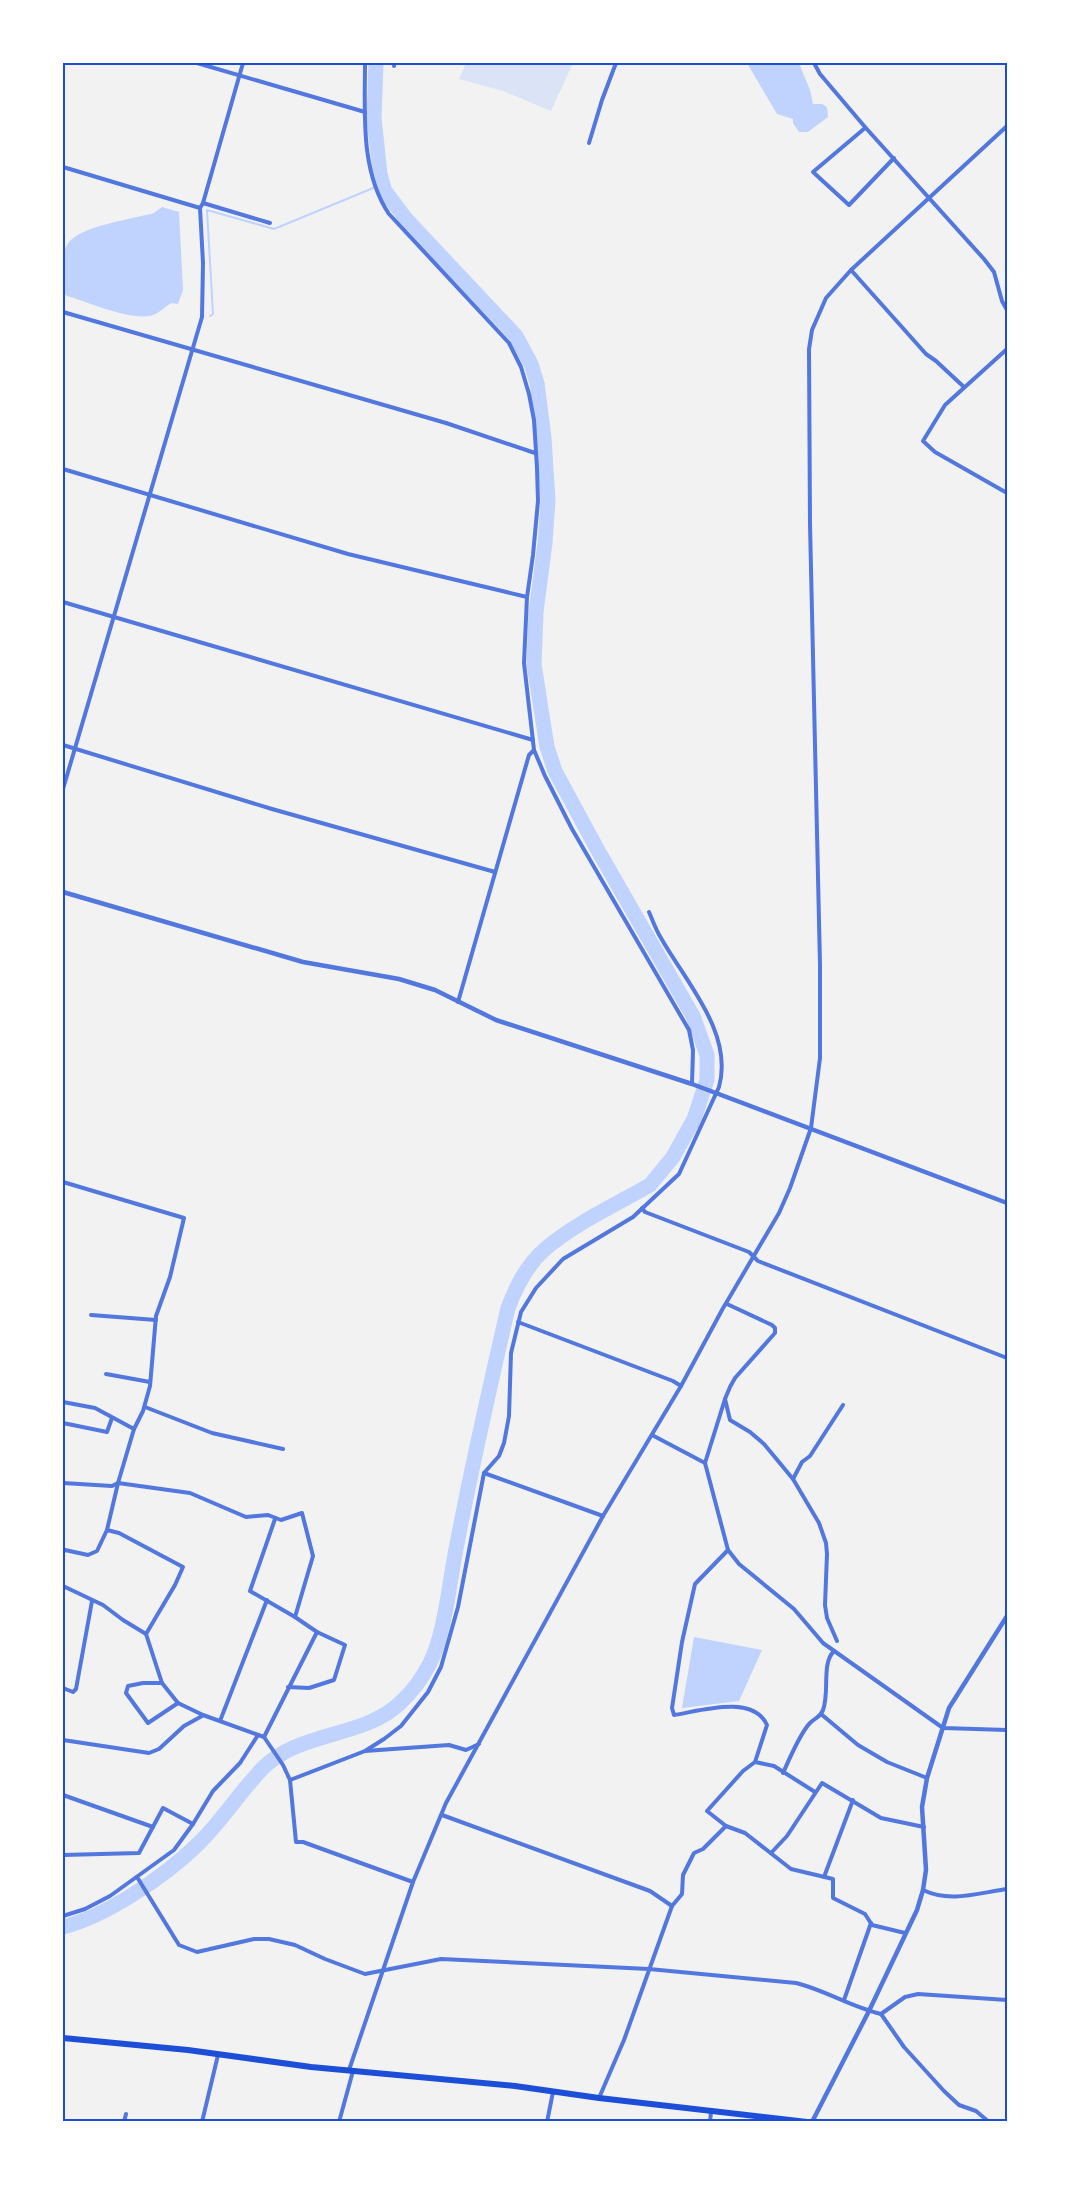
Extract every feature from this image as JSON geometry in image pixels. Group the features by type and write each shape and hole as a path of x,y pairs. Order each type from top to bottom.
{"main road":[{"path":"63,2038 351,2071 514,2086 807,2122"}],"street":[{"path":"197,63 364,112"},
{"path":"63,789 204,311 201,206 243,63"},
{"path":"365,63 364,112 370,173 381,202 437,267 509,343 521,367 534,420 538,501 527,597 524,663 534,750 572,829 689,1030 693,1050 692,1084"},
{"path":"589,143 616,63"},
{"path":"814,63 820,74 865,128 994,272 1002,302 1007,310"},
{"path":"339,2122 351,2071 413,1882 442,1815 603,1516 681,1386 785,1199 811,1128 820,1058 820,965 810,512 809,349 815,322 826,298 851,270 1007,126"},
{"path":"865,128 813,172 849,205 894,158"},
{"path":"63,167 270,223"},
{"path":"851,270 926,354 964,387"},
{"path":"63,312 446,423 535,453"},
{"path":"1007,349 945,405 922,441 935,452 1007,493"},
{"path":"63,470 151,494 348,554 527,597"},
{"path":"63,602 114,615 533,740"},
{"path":"63,745 272,810 495,872"},
{"path":"458,1002 529,755 534,750"},
{"path":"63,892 303,962 399,979 435,990 495,1020 692,1084 1007,1203"},
{"path":"290,1780 365,1751 401,1726 428,1692 441,1667 458,1607 484,1473 499,1456 504,1443 509,1416 510,1360 518,1322 527,1300 552,1269 572,1252 622,1225 679,1174 716,1093 722,1078 712,1025 704,1005 661,938 649,912"},
{"path":"63,1182 184,1218 170,1276 156,1320 150,1382 145,1407 134,1429 107,1530 97,1551 88,1555 65,1550 63,1552"},
{"path":"642,1208 645,1212 748,1252 758,1261 1007,1358"},
{"path":"727,1304 772,1325 775,1330 735,1378 725,1399 705,1463 728,1550 739,1564 794,1609 834,1651 943,1728 1007,1730"},
{"path":"91,1315 156,1320"},
{"path":"518,1322 681,1386"},
{"path":"106,1374 150,1382"},
{"path":"725,1399 730,1420 757,1436 793,1479 813,1511 826,1542 825,1605 827,1618 837,1641"},
{"path":"63,1402 94,1408 134,1429"},
{"path":"793,1479 802,1462 810,1456 843,1406"},
{"path":"145,1407 212,1433 283,1449"},
{"path":"63,1423 107,1432 112,1418"},
{"path":"652,1435 705,1463"},
{"path":"484,1473 603,1516"},
{"path":"63,1483 112,1486 118,1483 190,1493 246,1517 268,1515 281,1520 302,1513 313,1556 295,1617"},
{"path":"275,1519 250,1591 317,1632 345,1645 334,1680 309,1688 288,1687"},
{"path":"107,1530 119,1533 183,1567 146,1634"},
{"path":"728,1550 695,1584 682,1641 672,1708 674,1715 741,1707 763,1716 767,1725 755,1762 743,1771 707,1811 726,1826 745,1833 791,1869 833,1879 834,1898 865,1914 871,1923 880,1928 905,1933"},
{"path":"63,1587 103,1605 146,1634 162,1683 178,1703 203,1715 264,1737 290,1780 296,1842 303,1842 413,1882"},
{"path":"220,1721 267,1600"},
{"path":"63,1688 73,1692 76,1689 92,1601"},
{"path":"812,2122 869,2011 917,1910 926,1870 922,1807 927,1778 949,1708 1007,1616"},
{"path":"264,1737 317,1632"},
{"path":"783,1773 810,1723 821,1714 827,1695 828,1656 834,1651"},
{"path":"162,1683 128,1686 126,1693 148,1724 178,1703"},
{"path":"821,1714 858,1745 887,1762 927,1778"},
{"path":"63,1740 149,1753 159,1749 184,1726 203,1715"},
{"path":"63,1916 85,1909 101,1900 174,1850 213,1791 240,1763 258,1735"},
{"path":"365,1751 449,1745 466,1750 480,1744"},
{"path":"755,1762 774,1766 815,1792"},
{"path":"771,1853 787,1836 822,1783 881,1818 924,1827"},
{"path":"63,1795 153,1827"},
{"path":"824,1877 853,1800"},
{"path":"63,1855 139,1853 163,1809 193,1824"},
{"path":"442,1815 650,1891 672,1906"},
{"path":"599,2098 624,2040 672,1906 682,1893 683,1875 694,1853 703,1849 726,1826"},
{"path":"137,1877 179,1945 197,1952 254,1939 268,1939 296,1945 365,1974 441,1959 649,1969 796,1983 813,1987 881,2014 904,2047 944,2091 959,2105 976,2111 989,2122"},
{"path":"923,1890 935,1896 956,1898 1007,1889"},
{"path":"844,2000 871,1923"},
{"path":"881,2014 905,1997 918,1994 1007,2000"},
{"path":"202,2122 218,2055"},
{"path":"548,2122 553,2092"},
{"path":"710,2122 711,2112"},
{"path":"124,2122 126,2114"}],"shaded area":[{"path":"466,63 573,63 551,111 503,91 459,79"}],"water":[{"path":"747,63 799,63 813,104 822,104 827,107 828,117 808,132 799,132 793,119 777,114"},
{"path":"162,207 179,212 183,290 178,304 172,303 153,315 134,316 67,296 63,292 63,256 67,245 73,238 94,228 154,213"},
{"path":"694,1637 762,1650 739,1701 682,1708"}],"waterway":[{"path":"63,1927 98,1914 134,1894 169,1869 206,1836 262,1769 277,1757 312,1741 368,1723 400,1703 417,1684 430,1663 440,1637 454,1557 488,1396 508,1308 518,1285 532,1263 555,1241 581,1223 650,1185 673,1157 694,1119 707,1080 707,1055 693,1016 596,847 555,771 547,747 534,664 536,612 548,500 544,438 537,383 531,364 516,336 406,219 385,191 380,174 374,118 376,63"},
{"path":"210,316 213,314 207,210 274,229 383,184"}]}
